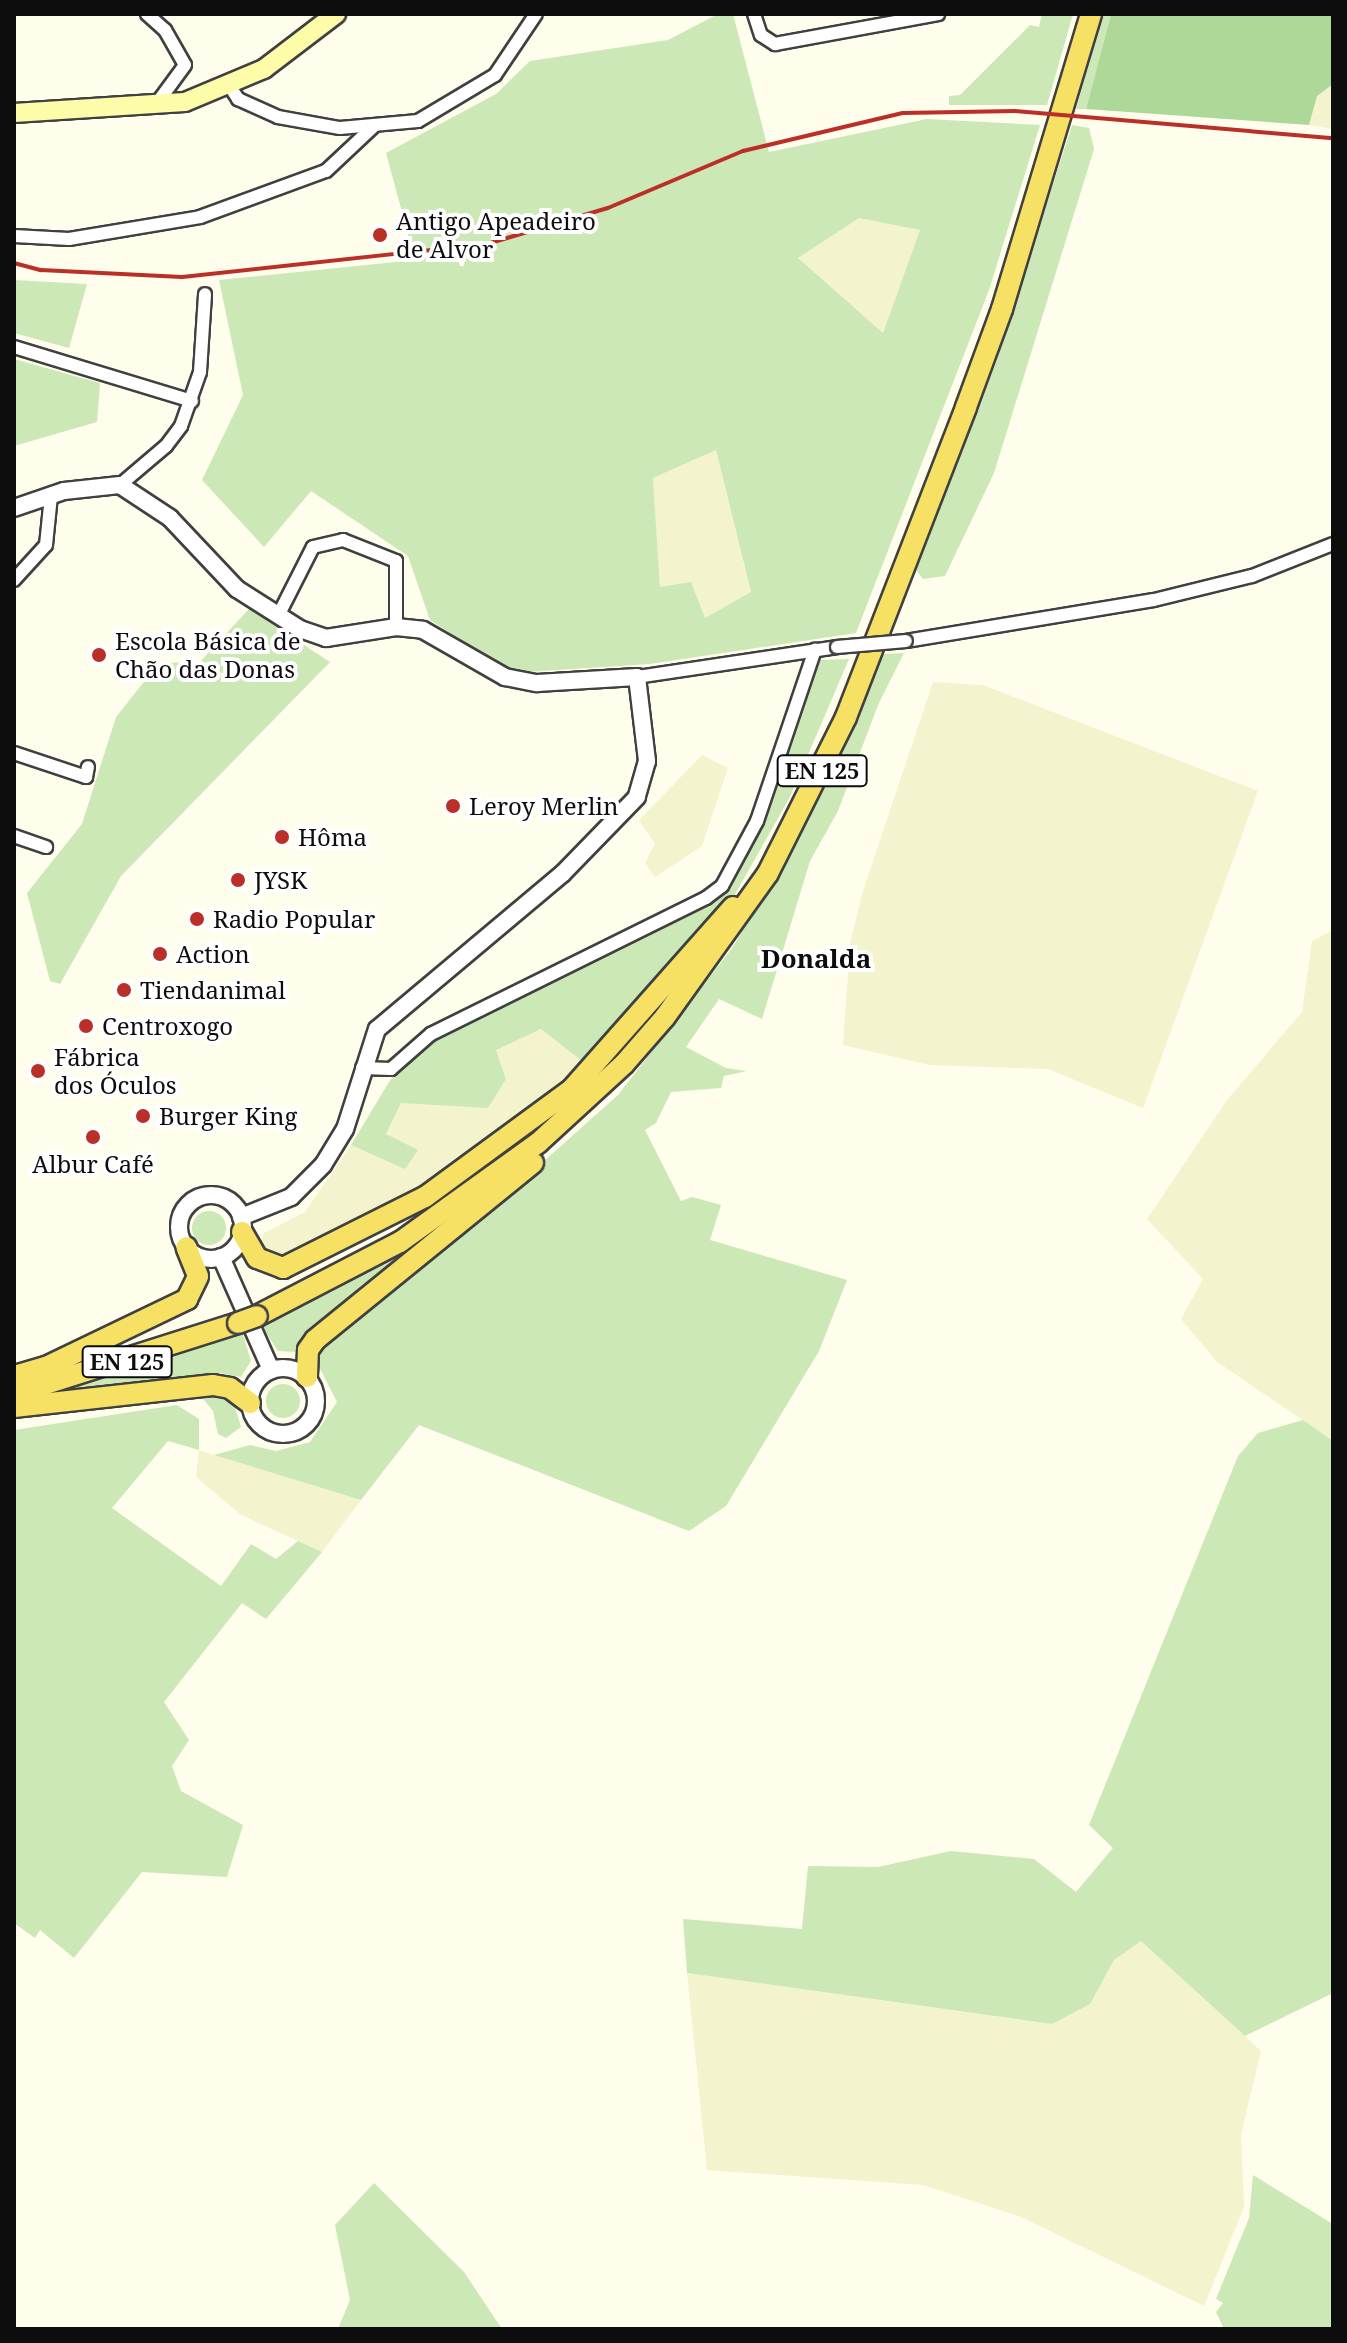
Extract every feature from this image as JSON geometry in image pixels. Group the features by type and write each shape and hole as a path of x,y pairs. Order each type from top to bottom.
{"main road":[{"path":"14,113 185,102 229,85 290,52 336,14"},
{"name":"EN 125","path":"14,1385 246,1316 410,1228 524,1146 635,1037 738,901 797,799 855,668 998,287 1081,14"},
{"name":"EN 125","path":"14,1394 246,1316 400,1242 538,1143 613,1074 665,1017 768,873 846,717 1007,294 1091,14"},
{"path":"307,1377 308,1350 315,1340 492,1200 611,1087 698,984 768,873"},
{"path":"242,1224 257,1258 283,1268 425,1197 572,1089 738,901"},
{"path":"14,1376 46,1367 187,1299 198,1276 186,1247"},
{"path":"14,1407 213,1385 230,1388 250,1403"}],"street":[{"path":"147,14 165,30 185,65 155,106"},
{"path":"229,85 238,99 278,117 372,128 418,121 495,75 536,14"},
{"path":"754,14 761,35 775,44 938,14"},
{"path":"14,236 69,239 200,217 326,171 372,128"},
{"path":"14,508 51,496 120,485 166,446 192,401 200,372 205,294"},
{"path":"14,347 192,401"},
{"path":"120,485 170,518 237,589 278,616 326,638 396,627 445,638 505,677 537,683 637,677 837,647 906,641 1154,600 1252,576 1333,544"},
{"path":"14,580 46,545 51,496"},
{"path":"278,616 313,547 343,540 396,561 396,627"},
{"path":"362,1068 391,1069 431,1034 706,898 722,886 757,821 815,650"},
{"path":"242,1224 223,1197 195,1198 179,1223 186,1247 202,1258 221,1257 235,1247 242,1224 291,1197 323,1165 345,1129 369,1042 386,1020 522,909 604,835 637,797 647,761 637,677"},
{"path":"14,753 86,777 88,767"},
{"path":"14,836 46,847"},
{"path":"221,1257 271,1370"},
{"path":"290,1368 307,1377 317,1403 301,1429 271,1432 256,1419 250,1403 255,1383 271,1370 290,1368"}],"green space":[{"path":"718,14 733,14 769,152 927,119 1040,125 989,290 856,633 650,664 526,672 501,666 430,620 408,556 311,491 264,547 202,480 243,395 219,280 415,260 386,153 496,94 530,61 668,40","holes":["859,218 920,230 883,333 798,258","716,450 751,592 705,618 691,582 660,587 653,478"]},
{"path":"1042,14 1073,14 1047,105 949,105 949,96 960,95 1030,25 1039,27"},
{"path":"1103,14 1111,14 1086,109 1076,109"},
{"path":"1111,14 1333,14 1333,84 1317,96 1309,125 1086,109"},
{"path":"1333,84 1333,129 1309,125 1317,96"},
{"path":"1072,125 1089,128 1094,149 994,473 945,576 923,579 916,570 997,359"},
{"path":"859,218 921,229 883,333 797,258"},
{"path":"14,280 87,284 69,348 14,333"},
{"path":"14,359 100,383 97,422 14,446"},
{"path":"716,450 751,593 705,619 660,587 653,478"},
{"path":"249,609 330,662 121,876 60,984 50,981 27,893 82,824 116,717 159,663 200,662"},
{"path":"904,653 878,705 838,811 810,861 762,1019 719,999 686,1047 726,1068 747,1071 724,1076 721,1088 671,1092 656,1123 645,1130 681,1201 692,1197 721,1205 710,1240 847,1280 819,1351 726,1506 689,1531 419,1425 361,1500 214,1455 250,1445 276,1451 310,1442 337,1402 318,1365 321,1348 467,1230 618,1095 733,947 831,777 883,654"},
{"path":"849,659 790,797 734,896 680,968 587,1065 541,1029 496,1050 506,1079 488,1108 401,1103 386,1134 418,1150 405,1169 351,1145 389,1082 413,1051 441,1031 703,906 725,891 759,826 820,660"},
{"path":"933,682 983,685 1258,791 1143,1108 1048,1069 929,1065 843,1045 850,944 862,894"},
{"path":"702,755 728,768 702,846 655,877 645,863 655,844 639,820"},
{"path":"1333,930 1333,1441 1216,1361 1181,1319 1203,1279 1147,1219 1227,1100 1302,1012 1312,941"},
{"path":"541,1029 587,1065 390,1211 293,1257 278,1258 260,1246 264,1233 305,1212 351,1145 405,1168 386,1134 401,1103 506,1079 496,1050"},
{"path":"209,1211 221,1216 226,1228 221,1240 209,1245 197,1240 192,1228 197,1216"},
{"path":"425,1238 303,1342 298,1352 278,1351 260,1324 330,1293"},
{"path":"242,1331 251,1361 241,1377 221,1373 35,1397"},
{"path":"283,1384 295,1389 300,1401 295,1413 283,1418 271,1413 266,1401 271,1389"},
{"path":"213,1390 233,1400 241,1427 226,1438 218,1434 213,1411 200,1395"},
{"path":"177,1405 199,1419 199,1450 168,1441 112,1508 221,1586 251,1544 276,1559 298,1541 322,1552 266,1619 242,1603 164,1702 189,1740 172,1766 181,1791 243,1825 227,1877 142,1872 74,1958 40,1930 35,1938 14,1923 14,1430"},
{"path":"1303,1420 1333,1441 1333,1993 1245,2036 1141,1941 1114,1960 1090,2004 1052,2024 687,1973 683,1919 802,1929 808,1866 878,1867 951,1851 1034,1859 1076,1892 1113,1848 1089,1825 1238,1456 1258,1433"},
{"path":"199,1450 361,1500 322,1552 241,1515 196,1477"},
{"path":"1141,1940 1261,2051 1241,2135 1244,2207 1204,2306 1019,2216 923,2185 707,2170 687,1973 1051,2024 1090,2003 1114,1960"},
{"path":"1253,2175 1333,2224 1333,2329 1224,2329 1216,2312 1223,2303 1216,2299 1249,2218"},
{"path":"374,2183 464,2272 502,2329 338,2329 350,2300 335,2225"}],"railway":[{"path":"14,263 41,270 182,277 487,244 608,208 743,151 903,113 1015,111 1333,138"}],"place":[{"name":"Antigo Apeadeiro de Alvor","path":"380,235"},
{"name":"Escola Básica de Chão das Donas","path":"99,655"},
{"name":"Leroy Merlin","path":"453,806"},
{"name":"Hôma","path":"282,837"},
{"name":"JYSK","path":"238,880"},
{"name":"Radio Popular","path":"197,919"},
{"name":"Action","path":"160,954"},
{"name":"Tiendanimal","path":"124,990"},
{"name":"Centroxogo","path":"86,1026"},
{"name":"Fábrica dos Óculos","path":"38,1071"},
{"name":"Burger King","path":"143,1116"},
{"name":"Albur Café","path":"93,1137"}],"district":[{"name":"Donalda","path":"816,959"}]}
